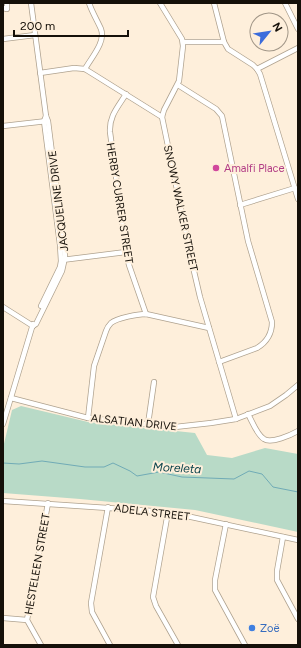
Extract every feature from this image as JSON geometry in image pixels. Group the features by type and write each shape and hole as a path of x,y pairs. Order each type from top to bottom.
{"street":[{"path":"3,8 7,9 7,3"},
{"name":"JACQUELINE DRIVE","path":"3,424 33,326 36,324 62,271 65,252 31,3"},
{"path":"85,69 100,44 102,37 101,30 89,3"},
{"path":"40,73 74,68 85,69 162,117 164,110 178,85 183,42 160,3"},
{"path":"214,3 224,42 228,48 257,69 260,74 298,199"},
{"path":"285,3 298,29"},
{"path":"3,39 35,35"},
{"path":"183,42 224,42"},
{"path":"257,69 298,48"},
{"path":"178,85 216,109 222,116 251,253 272,322 272,329 269,337 260,346 219,362"},
{"name":"HERBY CURRER STREET","path":"126,94 111,118 109,125 126,252 146,314"},
{"name":"SNOWY WALKER STREET","path":"162,117 200,297 236,419"},
{"path":"3,126 46,121"},
{"path":"240,204 295,188"},
{"path":"63,260 126,252"},
{"path":"3,307 33,326"},
{"path":"88,418 94,366 108,326 116,320 146,314 209,328"},
{"path":"148,424 154,382"},
{"name":"ALSATIAN DRIVE","path":"11,398 88,418 168,427 181,427 211,424 236,419 270,406 298,385"},
{"path":"248,414 259,434 266,440 270,441 281,438 298,431"},
{"name":"ADELA STREET","path":"3,500 168,512 298,540"},
{"name":"HESTELEEN STREET","path":"41,645 27,620 48,503"},
{"path":"108,507 91,608 110,645"},
{"path":"168,512 153,597 156,606 178,645"},
{"path":"226,524 215,580 215,590 245,645"},
{"path":"283,537 277,571 277,580 298,619"},
{"path":"3,618 27,620"}],"green space":[{"path":"21,406 88,422 195,433 207,455 232,458 265,448 298,454 298,532 195,510 3,493 3,448 12,410"}],"waterway":[{"name":"Moreleta","path":"3,463 19,464 42,461 85,467 104,467 113,463 137,476 159,472 182,477 234,479 249,471 262,474 273,487 298,492"}],"place":[{"name":"Amalfi Place","path":"216,168"},
{"name":"Zoë","path":"252,628"}]}
